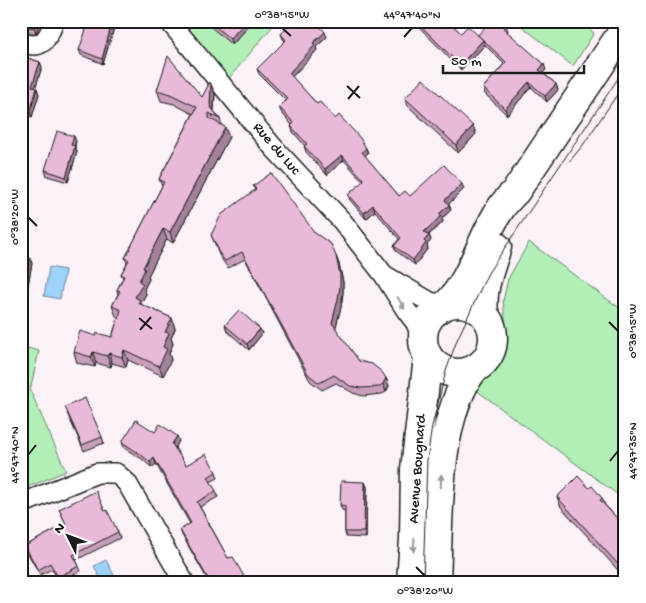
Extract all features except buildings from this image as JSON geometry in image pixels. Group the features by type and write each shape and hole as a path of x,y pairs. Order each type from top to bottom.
{"main road":[{"name":"Avenue Bougnard","path":"411,582 415,469 426,349 424,330 428,319 456,295 501,208 516,191 625,28"},
{"name":"Avenue Bougnard","path":"436,582 441,474 447,436 465,381 489,355 493,345 494,335 484,313 482,301 484,287 516,191"},
{"path":"446,305 464,303 472,305 484,313"},
{"path":"426,349 436,366 446,371 465,373 474,370"}],"street":[{"path":"21,42 30,46 41,44 48,36 54,21"},
{"name":"Rue du Luc","path":"169,21 274,147 342,222 384,275 416,323 426,349"},
{"name":"Rue du Luc","path":"384,275 430,302 446,305"},
{"path":"21,504 97,473 116,473 127,482 184,582"}],"green space":[{"path":"195,21 277,21 229,78 187,30"},
{"path":"515,21 579,21 594,33 573,66"},
{"path":"529,242 625,312 625,500 472,387 503,351 507,335 503,301 508,279"},
{"path":"21,346 39,351 30,390 66,471 21,490"}],"water":[{"path":"49,267 65,270 60,299 44,296"},
{"path":"106,560 116,582 102,582 94,566"}],"tram line":[{"path":"423,582 427,460 432,426 446,371 457,340 488,273 625,68"},
{"path":"569,162 583,145 625,83"}]}
